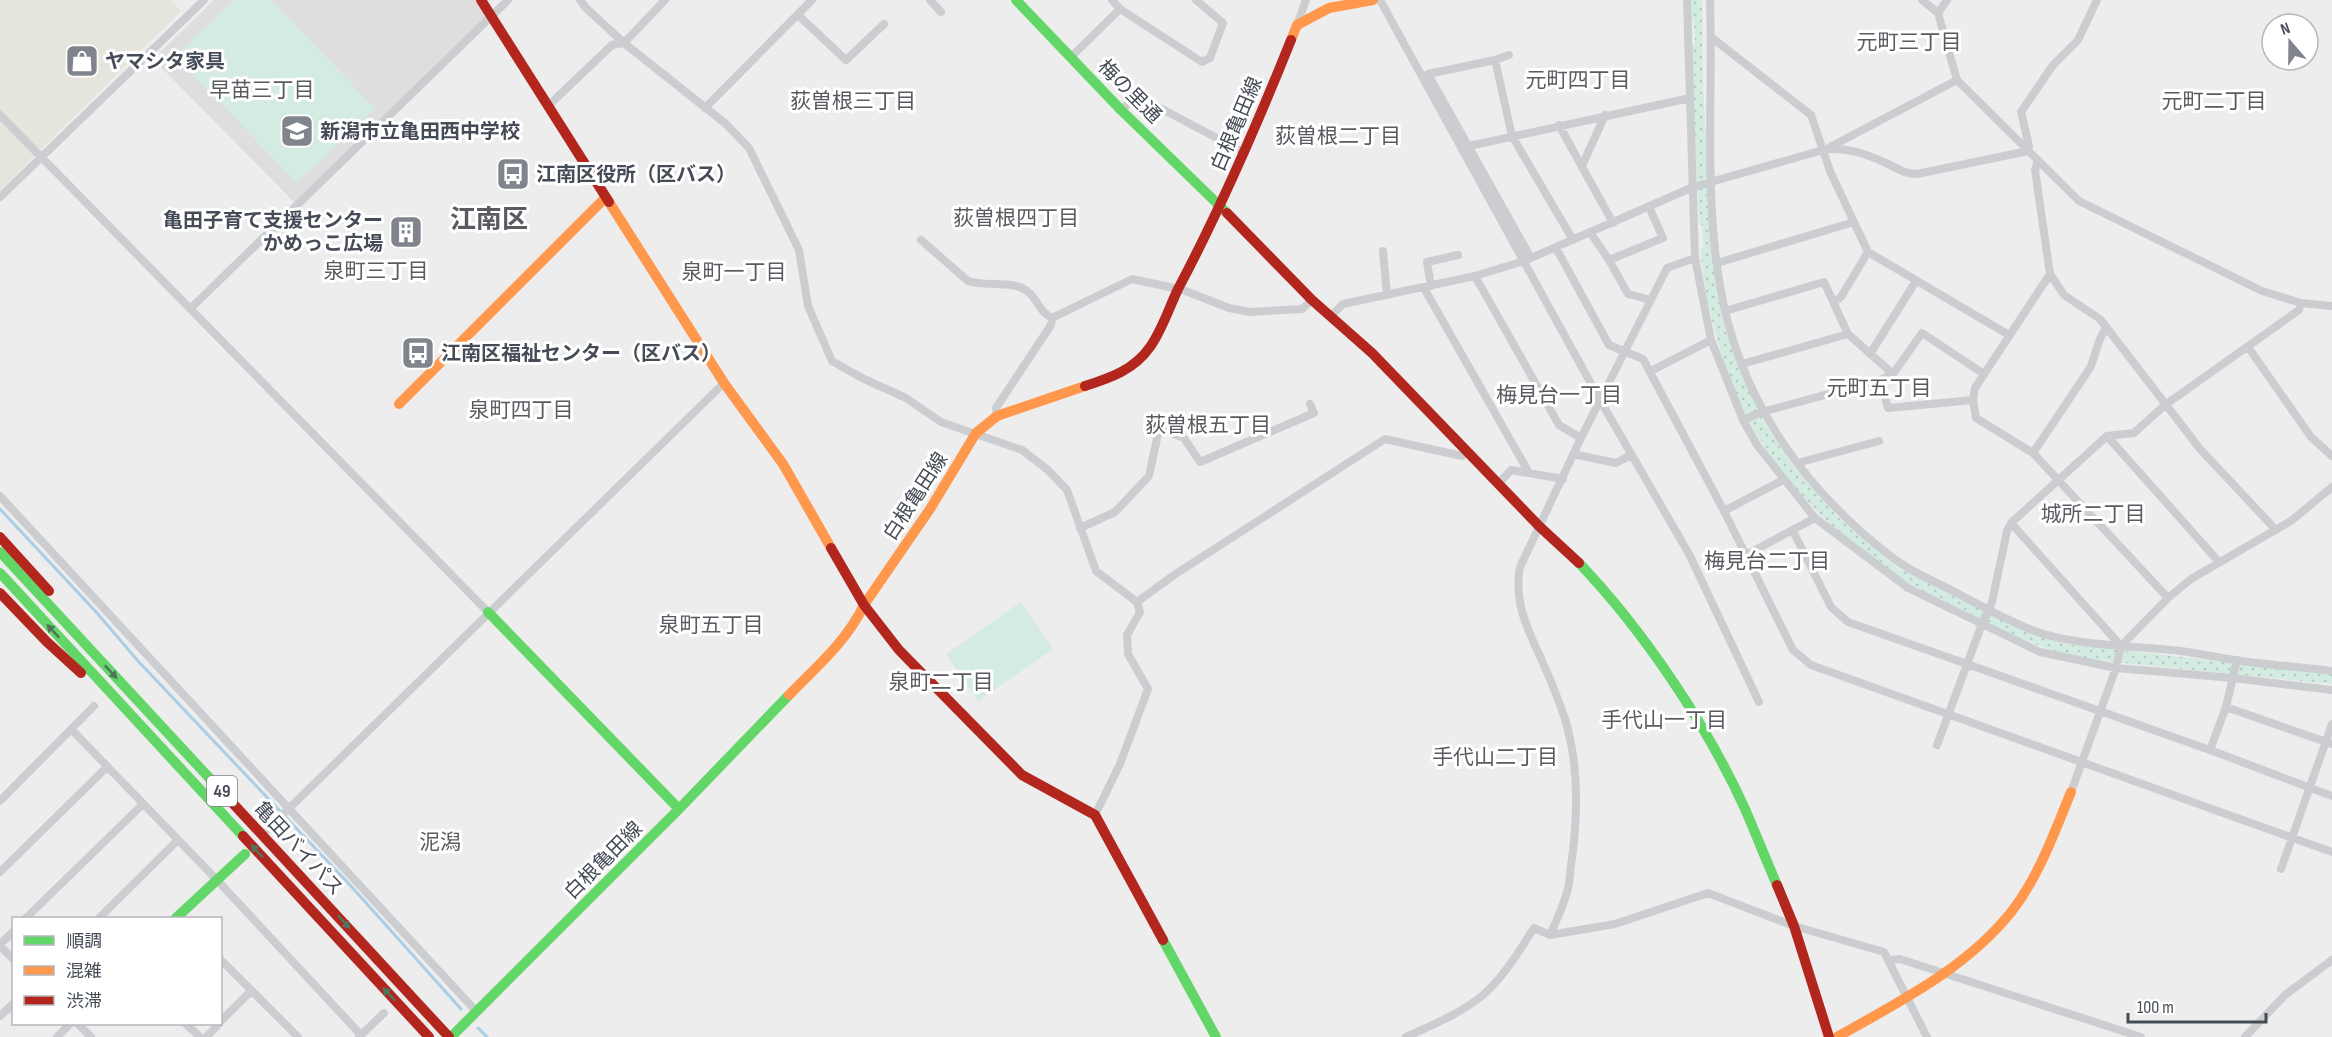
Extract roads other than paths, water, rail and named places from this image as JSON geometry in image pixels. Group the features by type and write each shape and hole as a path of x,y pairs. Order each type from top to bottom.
{"main road":[{"path":"481,0 724,383 783,464 864,605 899,650 1022,775 1095,814 1216,1037"},
{"name":"梅の里通","path":"1016,0 1121,110 1312,300 1372,353 1540,527 1581,565 1645,641 1692,711 1725,767 1744,807 1794,926 1829,1037"},
{"path":"1297,25 1329,8 1373,0"},
{"name":"白根亀田線","path":"448,1035 476,1011 679,809 839,643 856,622 864,605 930,509 976,433 997,416 1115,376 1132,366 1150,347 1192,266 1245,153 1297,25"},
{"path":"399,404 605,198"},
{"path":"0,537 86,633 91,650"},
{"name":"亀田バイパス","path":"0,552 448,1035"},
{"name":"亀田バイパス","path":"0,573 429,1037"},
{"path":"0,593 47,642 145,731"},
{"path":"488,612 679,809"},
{"path":"1837,1037 1943,973 1982,943 2011,913 2043,861 2071,792"},
{"path":"180,917 245,854"}],"street":[{"path":"0,197 204,0"},
{"path":"190,309 508,0"},
{"path":"580,0 624,43 726,124 749,148 798,250 808,306 832,361 906,398 941,422 1022,450 1048,470 1066,490 1096,571 1137,602 1140,612 1127,635 1128,654 1148,689 1120,764 1095,814"},
{"path":"548,106 612,45 624,43 665,0"},
{"path":"705,108 812,0"},
{"path":"930,0 941,12"},
{"path":"1112,0 1120,9 1202,62 1210,58 1223,23 1196,0"},
{"path":"1297,25 1306,0"},
{"path":"1380,0 1527,260"},
{"path":"1687,0 1695,258 1711,340 1743,420 1757,445 1815,518 1908,588 2040,652 2116,668 2233,678 2332,690"},
{"path":"1710,0 1712,182 1717,263 1730,332 1762,412 1797,464 1842,514 1894,558 1989,611 2038,632 2121,646 2172,650 2332,671"},
{"path":"1922,0 1938,13 1957,80 2079,201 2262,291 2301,303 2332,306"},
{"path":"1938,13 1947,0"},
{"path":"2028,151 2029,146 2021,112 2053,65 2078,40 2097,0"},
{"path":"1071,57 1120,9"},
{"path":"798,15 846,60 884,24"},
{"path":"1711,37 1811,115 1823,150 1868,252 2009,335"},
{"path":"1509,54 1495,60 1428,74 1469,146 1600,400 1689,554 1759,702"},
{"path":"1495,60 1512,136 1573,240"},
{"path":"1823,150 1957,80"},
{"path":"1469,146 1690,98"},
{"path":"1121,110 1134,99 1145,100 1245,153"},
{"path":"0,115 488,612"},
{"path":"1582,166 1605,115"},
{"path":"1559,125 1612,223"},
{"path":"1330,316 1344,304 1475,276 1527,260 1693,187 1823,150 1837,147 1866,155 1906,174 1917,174 2028,151"},
{"path":"2038,161 2035,170 2050,274 2064,295 2100,319 2200,449 2276,530"},
{"path":"1609,260 1663,238 1649,207"},
{"path":"1717,263 1854,222"},
{"path":"1590,232 1628,294 1651,300"},
{"path":"921,240 968,281 975,284 1008,285 1027,290 1044,314 1053,318"},
{"path":"1556,248 1609,345 1643,359 1651,371 1793,650 1811,665 2332,852"},
{"path":"1383,252 1387,295"},
{"path":"1834,302 1841,297 1868,252"},
{"path":"1458,255 1426,262 1427,287 1528,471"},
{"path":"1550,935 1568,891 1575,836 1576,800 1571,744 1565,720 1530,636 1518,597 1517,582 1520,567 1573,454 1667,268 1695,258"},
{"path":"2050,274 1975,388 1973,400 1976,418 2033,453 2168,598"},
{"path":"1475,276 1559,425 1581,438"},
{"path":"997,416 996,408 1051,325 1053,318 1132,279 1250,312 1293,311 1302,309 1312,300"},
{"path":"1870,354 1916,281"},
{"path":"1725,310 1824,282 1848,334 1893,374"},
{"path":"1937,745 1966,665 1989,611 2007,531 2011,523 2107,436 2134,432 2164,405 2299,310 2301,303"},
{"path":"2033,453 2090,368 2096,354 2099,336 2106,328"},
{"path":"1743,420 1762,412 1880,380 1893,374 1922,333 1984,374"},
{"path":"1742,364 1848,334"},
{"path":"1651,371 1711,340"},
{"path":"2248,347 2311,437 2332,456"},
{"path":"1880,380 1888,408 1973,400"},
{"path":"267,830 724,383"},
{"path":"1080,528 1115,512 1149,476 1159,429 1184,438 1200,462 1314,413 1310,404"},
{"path":"2107,436 2218,562"},
{"path":"1137,602 1173,576 1385,439 1462,456 1468,451"},
{"path":"1797,464 1879,441"},
{"path":"1573,454 1616,463 1631,455"},
{"path":"1499,483 1511,470 1528,471 1563,479"},
{"path":"1724,511 1783,480"},
{"path":"2071,792 2116,668 2121,646 2168,598 2191,579 2276,530 2332,487"},
{"path":"0,496 288,811 476,1011"},
{"path":"1744,556 1815,518"},
{"path":"2011,523 2121,646"},
{"path":"1792,531 1831,607 1848,622 2210,750 2332,796"},
{"path":"2210,750 2226,707 2237,660"},
{"path":"0,801 94,706"},
{"path":"2226,707 2329,743"},
{"path":"2281,869 2329,743 2332,724"},
{"path":"72,730 217,880 360,1036 384,1013"},
{"path":"0,872 107,767"},
{"path":"27,917 142,805"},
{"path":"100,917 178,840"},
{"path":"1406,1037 1443,1020 1484,994 1512,961 1534,928 1550,935 1614,924 1708,893 1794,926 1884,952 1927,1037"},
{"path":"12,933 0,945 12,958"},
{"path":"1890,960 1900,959 2141,1037"},
{"path":"2245,1037 2285,995 2332,960"},
{"path":"222,961 298,1037"},
{"path":"222,1021 252,991"},
{"path":"0,1016 12,1005"},
{"path":"57,1037 68,1025"},
{"path":"80,1025 92,1037"},
{"path":"188,1025 200,1037"},
{"path":"206,1037 218,1025"}],"waterway":[{"path":"0,509 97,613 138,661 350,885 461,1009"},
{"path":"478,1028 487,1037"}],"place":[{"name":"ヤマシタ家具","path":"82,61"},
{"name":"新潟市立亀田西中学校","path":"297,131"},
{"name":"江南区役所（区バス）","path":"513,174"},
{"name":"亀田子育て支援センター かめっこ広場","path":"406,232"},
{"name":"江南区福祉センター（区バス）","path":"418,353"}],"district":[{"name":"元町三丁目","path":"1909,42"},
{"name":"元町四丁目","path":"1578,80"},
{"name":"早苗三丁目","path":"262,90"},
{"name":"荻曽根三丁目","path":"853,101"},
{"name":"元町二丁目","path":"2214,101"},
{"name":"荻曽根二丁目","path":"1338,136"},
{"name":"荻曽根四丁目","path":"1016,218"},
{"name":"江南区","path":"489,219"},
{"name":"泉町三丁目","path":"376,271"},
{"name":"泉町一丁目","path":"734,272"},
{"name":"元町五丁目","path":"1879,388"},
{"name":"梅見台一丁目","path":"1559,395"},
{"name":"泉町四丁目","path":"521,410"},
{"name":"荻曽根五丁目","path":"1208,425"},
{"name":"城所二丁目","path":"2093,514"},
{"name":"梅見台二丁目","path":"1767,561"},
{"name":"泉町五丁目","path":"711,625"},
{"name":"泉町二丁目","path":"941,682"},
{"name":"手代山一丁目","path":"1664,720"},
{"name":"手代山二丁目","path":"1495,757"},
{"name":"泥潟","path":"440,842"}]}
